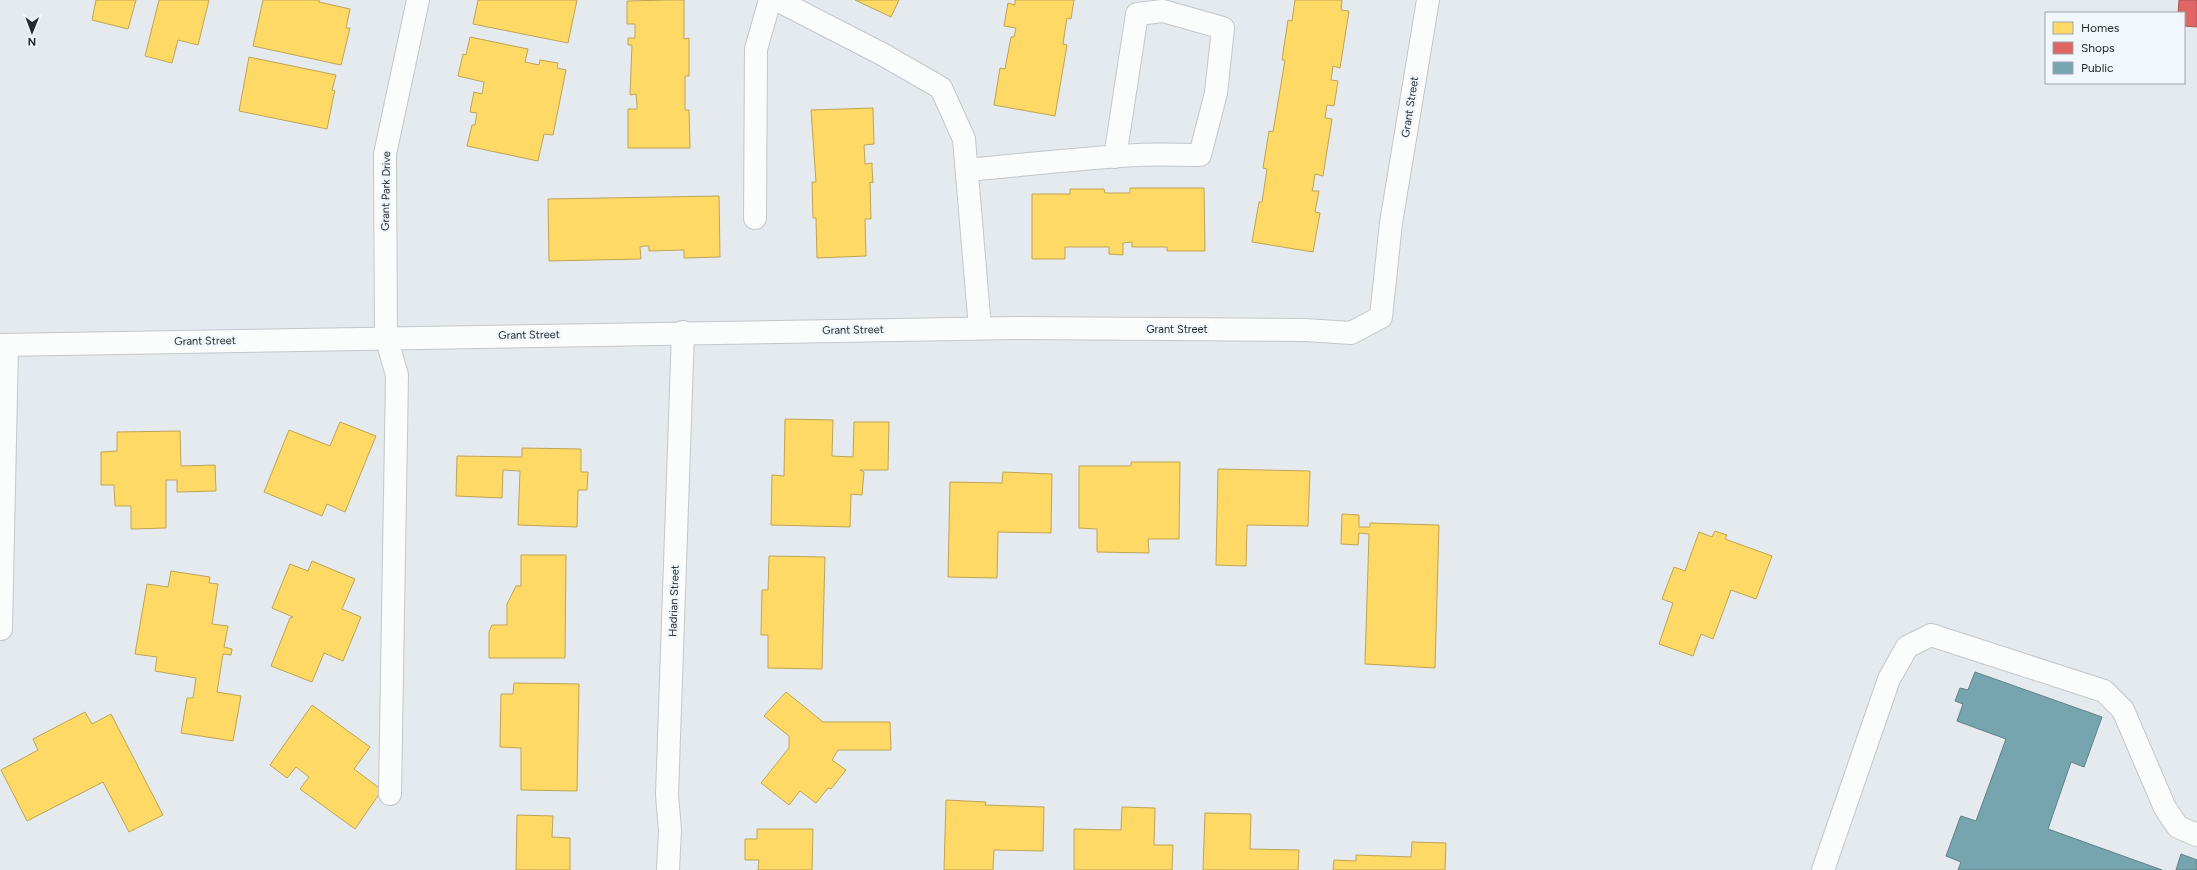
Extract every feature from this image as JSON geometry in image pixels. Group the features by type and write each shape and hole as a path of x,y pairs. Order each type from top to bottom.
{"street":[{"name":"Grant Park Drive","path":"390,794 397,375 386,337 385,154 418,0"},
{"name":"Grant Street","path":"4,345 386,337 980,328 1305,330 1351,333 1381,317 1391,223 1428,0"},
{"path":"755,218 756,49 783,2 882,54 941,88 964,139 980,328"},
{"path":"967,170 1138,155 1200,155 1216,93 1223,28 1163,11 1137,14 1115,157"},
{"name":"Hadrian Street","path":"668,870 670,830 667,795 683,332"},
{"path":"1,629 4,345"},
{"path":"1823,870 1890,679 1907,647 1931,635 2104,691 2123,710 2165,808 2178,827 2197,835"}],"building: Homes":[{"path":"96,0 136,0 128,29 92,20"},
{"path":"159,0 209,0 198,45 178,40 172,63 145,56"},
{"path":"263,0 319,0 319,2 350,9 346,28 350,28 341,65 253,46"},
{"path":"478,0 577,0 568,43 473,24"},
{"path":"684,0 684,39 689,38 689,76 685,76 685,110 689,110 690,148 628,148 628,109 637,109 637,105 636,94 630,95 632,45 628,45 628,38 635,38 635,24 627,24 627,1"},
{"path":"855,0 899,0 891,17"},
{"path":"1015,0 1074,0 1071,19 1067,18 1066,24 1063,44 1067,45 1055,116 994,105 1000,68 1005,69 1011,37 1014,37 1016,28 1004,26 1008,3 1015,5"},
{"path":"1295,0 1342,0 1341,10 1349,11 1340,68 1333,66 1331,80 1338,81 1334,106 1327,105 1325,118 1332,119 1323,176 1315,174 1312,191 1319,191 1315,212 1320,213 1313,252 1252,242 1259,202 1262,202 1267,169 1263,168 1269,131 1273,132 1285,60 1282,60 1288,20 1292,21"},
{"path":"470,37 528,49 525,62 539,65 540,60 558,63 557,68 566,70 553,135 544,134 538,161 467,146 472,125 475,125 477,113 470,112 474,92 482,94 484,82 458,76 463,54 466,55"},
{"path":"249,57 336,75 332,90 335,91 327,129 239,111"},
{"path":"873,108 874,144 864,145 865,164 872,163 873,183 870,182 871,219 865,219 866,256 817,258 816,218 813,218 812,182 816,182 811,110"},
{"path":"1130,188 1204,188 1205,251 1167,251 1167,247 1132,247 1132,242 1123,243 1123,255 1109,254 1109,247 1065,247 1065,259 1032,259 1032,194 1070,194 1070,189 1104,189 1105,193 1130,193"},
{"path":"719,196 720,257 684,258 684,250 649,251 649,246 645,246 640,247 641,259 549,261 548,199"},
{"path":"785,419 833,420 832,456 853,457 854,422 889,422 888,470 860,470 864,472 862,495 851,494 850,527 771,525 772,475 784,476"},
{"path":"340,422 376,436 345,512 327,504 322,516 264,492 289,430 330,446"},
{"path":"180,431 181,466 215,465 216,491 177,492 177,480 166,480 166,528 131,529 131,506 115,506 114,485 101,485 101,452 117,451 117,432"},
{"path":"522,448 581,449 581,472 588,472 587,490 578,490 577,527 518,525 520,471 503,470 502,498 456,496 457,456 522,457"},
{"path":"1131,462 1180,462 1179,539 1148,539 1149,553 1097,552 1097,529 1079,528 1079,466 1131,466"},
{"path":"1218,469 1310,471 1308,526 1247,525 1246,566 1216,565"},
{"path":"1003,472 1052,474 1051,533 998,532 997,578 948,577 950,482 1002,483"},
{"path":"1342,514 1359,515 1359,527 1370,527 1370,523 1439,525 1435,668 1365,664 1369,534 1359,533 1358,545 1341,544"},
{"path":"1715,531 1727,535 1725,539 1772,556 1756,599 1731,590 1713,639 1701,634 1693,656 1659,644 1673,603 1662,599 1674,567 1685,571 1699,532 1712,537"},
{"path":"521,555 566,555 565,658 489,658 489,632 492,625 507,625 507,604 516,586 521,586"},
{"path":"769,556 825,557 822,669 768,668 768,635 761,635 762,590 768,590"},
{"path":"312,561 355,579 342,609 361,617 343,661 324,653 312,682 271,666 290,618 293,617 272,608 290,564 308,571"},
{"path":"171,571 210,577 209,583 218,584 212,624 228,626 224,647 232,649 231,655 223,654 217,692 241,696 233,741 181,733 187,698 193,698 196,678 155,671 157,657 135,654 147,584 168,587"},
{"path":"514,683 579,684 577,791 521,790 521,748 500,747 501,694 513,694"},
{"path":"786,692 823,722 890,722 891,750 838,750 832,760 846,770 831,789 828,788 816,803 800,791 789,805 761,783 789,748 789,736 764,716"},
{"path":"312,705 370,747 354,769 382,790 355,829 300,789 309,777 296,767 287,778 270,765"},
{"path":"85,712 92,724 111,714 163,815 129,832 103,782 27,821 1,770 38,750 33,739"},
{"path":"946,800 986,802 985,805 1044,807 1043,851 994,850 993,870 944,870"},
{"path":"1122,807 1155,808 1154,845 1173,845 1172,870 1074,870 1074,829 1121,830"},
{"path":"1205,813 1251,814 1250,849 1299,850 1298,870 1203,870"},
{"path":"517,815 553,816 552,837 570,838 570,870 516,870"},
{"path":"757,829 813,829 812,870 758,870 759,860 745,860 745,839 757,839"},
{"path":"1412,842 1446,843 1445,870 1333,870 1334,860 1356,861 1356,855 1411,857"}],"building: Shops":[{"path":"2179,0 2197,0 2197,27 2185,26 2185,12 2178,12"}],"building: Public":[{"path":"1975,672 2102,717 2084,767 2071,762 2048,829 2162,870 1958,870 1961,862 1946,856 1961,816 1976,821 2006,739 1957,721 1963,704 1955,701 1960,688 1968,690"},
{"path":"2181,854 2197,860 2197,870 2176,870"}]}
